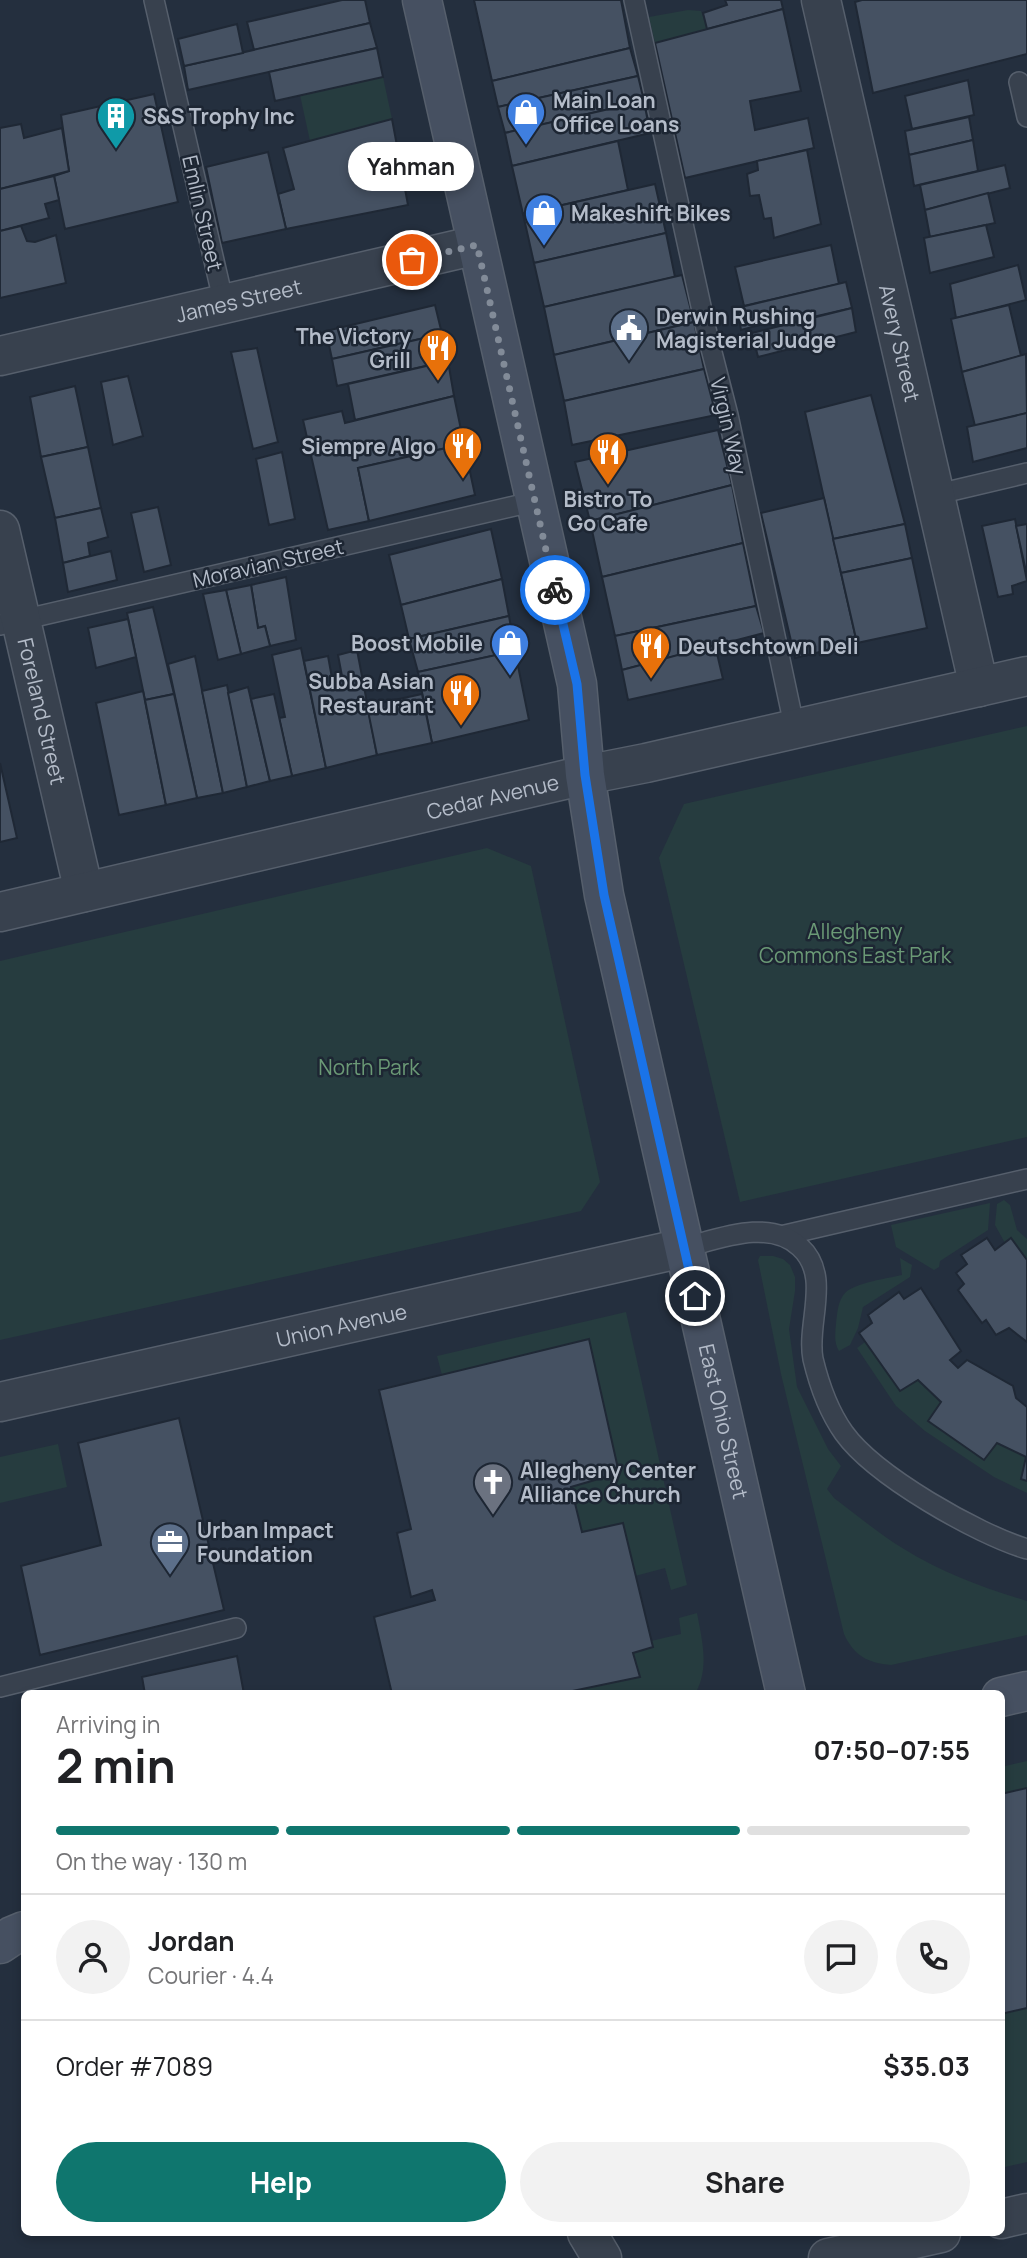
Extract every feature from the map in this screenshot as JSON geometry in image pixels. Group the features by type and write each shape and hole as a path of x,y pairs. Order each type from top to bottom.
{"main road":[{"name":"East Ohio Street","path":"422,0 577,684 585,775 604,895 785,1690"},
{"path":"1005,1696 1027,1691"},
{"path":"0,1944 21,1932"}],"street":[{"name":"Avery Street","path":"821,0 979,687"},
{"name":"James Street","path":"0,356 477,245"},
{"name":"Foreland Street","path":"0,530 11,623 84,892"},
{"name":"Cedar Avenue","path":"0,912 522,792 585,775 1027,676"},
{"name":"Union Avenue","path":"0,1402 683,1248"},
{"path":"1005,2218 1027,2213"},
{"path":"589,2236 602,2258"},
{"path":"828,2258 927,2236"}],"lane":[{"name":"Emlin Street","path":"154,0 224,303"},
{"name":"Virgin Way","path":"634,0 706,328 728,415 795,730"},
{"path":"1019,82 1027,117"},
{"path":"934,495 1027,474"},
{"name":"Moravian Street","path":"11,623 536,501"},
{"path":"683,1248 740,1234 761,1232 785,1235 1027,1179"},
{"path":"785,1235 802,1249 813,1266 817,1291 812,1333 813,1358 829,1407 844,1433 869,1460 916,1492 971,1526 1027,1549"},
{"path":"0,1687 236,1628"}],"green space":[{"path":"688,10 701,11 707,29 655,43 649,17"},
{"path":"383,77 392,119 310,141 300,95"},
{"name":"Allegheny Commons East Park","path":"1027,726 1027,1137 740,1202 659,858 684,804"},
{"name":"North Park","path":"487,848 531,866 600,1182 581,1211 0,1340 0,961"},
{"path":"1004,1200 1010,1205 1017,1230 1027,1239 1027,1260 1012,1238 1005,1243 995,1225 997,1204"},
{"path":"990,1203 988,1230 940,1261 939,1267 934,1270 896,1247 891,1225"},
{"path":"760,1256 783,1259 790,1265 795,1277 789,1329 797,1387 828,1449 841,1466 827,1489 834,1498 868,1524 918,1558 964,1579 1027,1601 1027,1635 891,1665 869,1660 852,1648 844,1634 781,1374 758,1260"},
{"path":"900,1258 912,1265 910,1277 863,1307 850,1345 839,1351 835,1331 838,1307 843,1296 856,1286 902,1275"},
{"path":"626,1312 687,1585 671,1590 665,1568 635,1576 623,1523 582,1532 571,1487 619,1472 589,1339 442,1375 437,1356"},
{"path":"865,1342 900,1390 918,1380 941,1402 929,1421 983,1460 997,1443 1026,1457 1021,1479 1027,1481 1027,1493 994,1477 925,1431 896,1406 857,1348"},
{"path":"58,1444 67,1487 0,1503 0,1457"},
{"path":"697,1613 704,1665 697,1690 577,1690 639,1677 633,1653 652,1647 651,1641 681,1634 679,1618"},
{"path":"1027,1761 1027,1788 1005,1793 1005,1766"},
{"path":"1027,2008 1027,2162 1005,2167 1005,2013"}],"building":[{"path":"342,0 365,0 370,23 254,50 247,22"},
{"path":"474,0 621,0 630,48 492,81"},
{"path":"725,0 781,0 783,9 707,29 703,13 727,5"},
{"path":"1027,0 1027,54 873,93 855,2"},
{"path":"783,9 801,91 750,101 755,130 808,118 814,148 685,178 655,43"},
{"path":"370,23 377,48 188,90 184,66"},
{"path":"237,24 243,53 184,66 178,39"},
{"path":"377,48 383,77 275,101 269,72"},
{"path":"630,48 638,76 498,107 492,81"},
{"path":"638,76 644,101 505,133 498,107"},
{"path":"968,80 974,115 912,129 905,96"},
{"name":"S&S Trophy Inc","path":"154,94 178,202 65,229 54,176 69,171 61,115"},
{"path":"644,101 650,133 512,166 505,133"},
{"path":"969,117 973,140 909,155 905,131"},
{"path":"392,119 408,205 286,229 278,194 294,189 283,148"},
{"path":"21,124 24,138 62,128 69,171 0,189 0,128"},
{"path":"973,140 978,171 914,186 909,155"},
{"path":"618,141 628,190 523,214 512,166"},
{"path":"807,150 821,224 774,238 771,218 764,219 759,195 750,196 747,174 758,170 757,161"},
{"path":"268,152 286,229 222,243 206,167"},
{"path":"1005,165 1010,188 925,210 920,185"},
{"path":"54,176 59,200 45,204 49,218 0,231 0,189"},
{"path":"655,184 666,233 534,263 523,214"},
{"path":"988,193 995,223 930,237 925,210"},
{"path":"986,225 994,257 930,273 924,238"},
{"path":"21,226 27,241 35,242 56,235 66,283 0,298 0,231"},
{"path":"666,233 675,277 544,307 534,263"},
{"path":"831,245 839,284 744,306 735,267"},
{"path":"1018,265 1026,300 956,318 950,284"},
{"path":"682,275 694,322 554,355 544,307"},
{"path":"846,282 852,308 813,317 811,311 741,330 737,308"},
{"path":"435,305 442,334 332,359 326,331"},
{"path":"1009,305 1021,356 962,372 951,319"},
{"path":"852,308 856,332 758,357 752,333"},
{"name":"Derwin Rushing Magisterial Judge","path":"694,322 704,369 564,401 554,355"},
{"path":"442,334 448,361 337,386 332,359"},
{"path":"257,348 278,442 253,449 231,352"},
{"path":"1026,354 1027,413 975,426 962,372"},
{"path":"448,361 454,396 355,420 348,384"},
{"path":"704,369 716,415 572,445 564,401"},
{"path":"128,376 143,436 113,445 101,382"},
{"path":"75,386 88,447 41,457 30,397"},
{"path":"871,395 905,524 833,539 805,412"},
{"path":"454,396 464,444 358,468 369,521 328,530 303,420 342,411 345,423"},
{"path":"1027,413 1027,448 973,462 967,427"},
{"path":"718,430 732,485 590,521 575,462"},
{"path":"464,444 475,495 369,521 358,468"},
{"path":"88,447 101,508 55,518 41,457"},
{"path":"282,452 295,519 269,525 256,459"},
{"path":"732,485 743,543 602,577 590,521"},
{"path":"824,498 857,643 795,658 761,513"},
{"path":"158,507 171,565 144,572 131,513"},
{"path":"101,508 108,537 88,543 90,556 63,563 55,518"},
{"path":"1015,519 1027,581 1012,586 1013,594 998,597 982,526"},
{"path":"905,524 912,558 841,573 833,539"},
{"path":"1027,524 1027,576 1016,526"},
{"path":"491,529 502,579 401,605 389,555"},
{"path":"743,543 756,606 615,636 602,577"},
{"path":"111,551 117,580 68,592 63,563"},
{"path":"912,558 927,628 857,643 841,573"},
{"path":"286,577 296,640 270,646 265,626 258,628 251,585"},
{"path":"502,579 509,616 409,639 401,605"},
{"path":"251,585 258,628 265,626 270,646 241,654 226,590"},
{"path":"226,590 241,654 218,660 203,594"},
{"path":"756,606 764,633 622,670 615,636"},
{"path":"153,607 174,694 145,700 127,613"},
{"path":"509,616 515,651 418,672 409,639"},
{"path":"128,619 136,657 96,668 88,628"},
{"path":"715,645 723,679 628,700 622,670"},
{"path":"301,648 326,768 292,776 279,718 285,717 272,655"},
{"path":"357,650 377,755 326,768 304,661 328,656 332,678 342,676 338,655"},
{"path":"515,651 529,720 432,743 418,672"},
{"path":"195,656 223,793 197,798 168,664"},
{"path":"227,685 247,787 223,793 202,691"},
{"path":"248,687 270,781 247,787 228,693"},
{"path":"143,691 166,805 119,815 96,703"},
{"path":"174,694 197,798 166,805 145,700"},
{"path":"274,694 292,776 270,781 251,699"},
{"path":"422,694 432,743 377,755 367,706"},
{"path":"0,763 17,838 0,842"},
{"path":"987,1238 995,1250 1011,1238 1027,1260 1027,1342 1009,1328 996,1335 986,1320 982,1323 958,1290 964,1284 956,1273 967,1264 961,1255"},
{"path":"921,1288 961,1351 950,1360 958,1368 967,1360 1013,1386 1016,1398 1027,1407 1027,1481 1021,1479 1026,1457 997,1443 984,1460 928,1421 941,1402 918,1380 900,1391 859,1333 872,1323 868,1315 899,1292 904,1299"},
{"name":"Allegheny Center Alliance Church","path":"589,1339 619,1473 571,1487 582,1532 623,1523 653,1647 633,1653 640,1677 577,1690 391,1690 374,1617 435,1600 432,1590 411,1597 397,1533 411,1529 379,1390"},
{"path":"179,1418 224,1610 40,1655 21,1566 101,1545 78,1443"},
{"path":"237,1656 243,1690 144,1690 142,1677"},
{"path":"1027,1788 1027,2008 1005,2013 1005,1793"}],"way so far":[{"path":"412,260 477,245 555,590"}],"place":[{"name":"Main Loan Office Loans","path":"526,146"},
{"name":"S&S Trophy Inc","path":"116,150"},
{"name":"Makeshift Bikes","path":"544,247"},
{"name":"Yahman","path":"412,260"},
{"name":"Derwin Rushing Magisterial Judge","path":"629,362"},
{"name":"The Victory Grill","path":"438,382"},
{"name":"Siempre Algo","path":"463,480"},
{"name":"Bistro To Go Cafe","path":"608,486"},
{"name":"Boost Mobile","path":"510,677"},
{"name":"Deutschtown Deli","path":"651,680"},
{"name":"Subba Asian Restaurant","path":"461,727"},
{"name":"Allegheny Center Alliance Church","path":"493,1516"},
{"name":"Urban Impact Foundation","path":"170,1576"}],"route":[{"path":"555,590 577,684 585,775 604,895 695,1296"}]}
